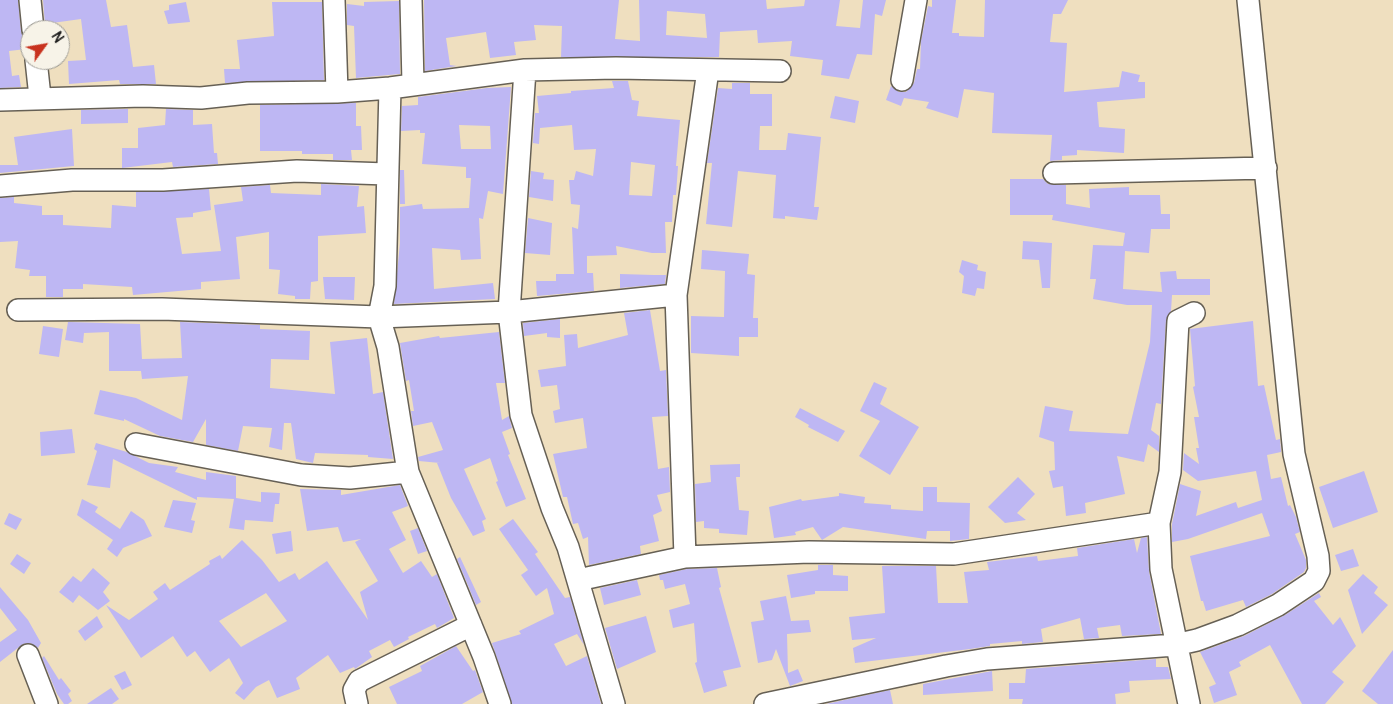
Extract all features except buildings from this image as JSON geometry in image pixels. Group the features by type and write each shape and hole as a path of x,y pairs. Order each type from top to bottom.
{"street":[{"path":"30,0 32,20"},
{"path":"334,0 336,92"},
{"path":"411,0 413,84"},
{"path":"902,80 916,0"},
{"path":"766,704 987,659 1175,645 1197,640 1238,625 1278,605 1314,581 1319,572 1318,556 1294,454 1248,0"},
{"path":"0,100 40,97 143,96 201,98 248,93 336,92 390,88 525,70 616,68 780,71"},
{"path":"37,70 40,97"},
{"path":"525,70 509,312 521,415 578,580 614,704"},
{"path":"685,557 676,295 708,70"},
{"path":"390,88 386,174 385,286 379,317 388,347 408,472 471,625 500,704"},
{"path":"1054,173 1266,168"},
{"path":"0,186 72,180 163,180 297,171 386,174"},
{"path":"18,310 170,310 379,317 509,312 676,295"},
{"path":"1189,704 1175,645 1161,569 1159,523 1170,472 1178,321 1194,313"},
{"path":"136,444 301,475 350,478 408,472"},
{"path":"578,580 685,557 818,552 954,554 1018,546 1159,523"},
{"path":"357,704 354,690 359,681 471,625"},
{"path":"28,655 47,704"}]}
